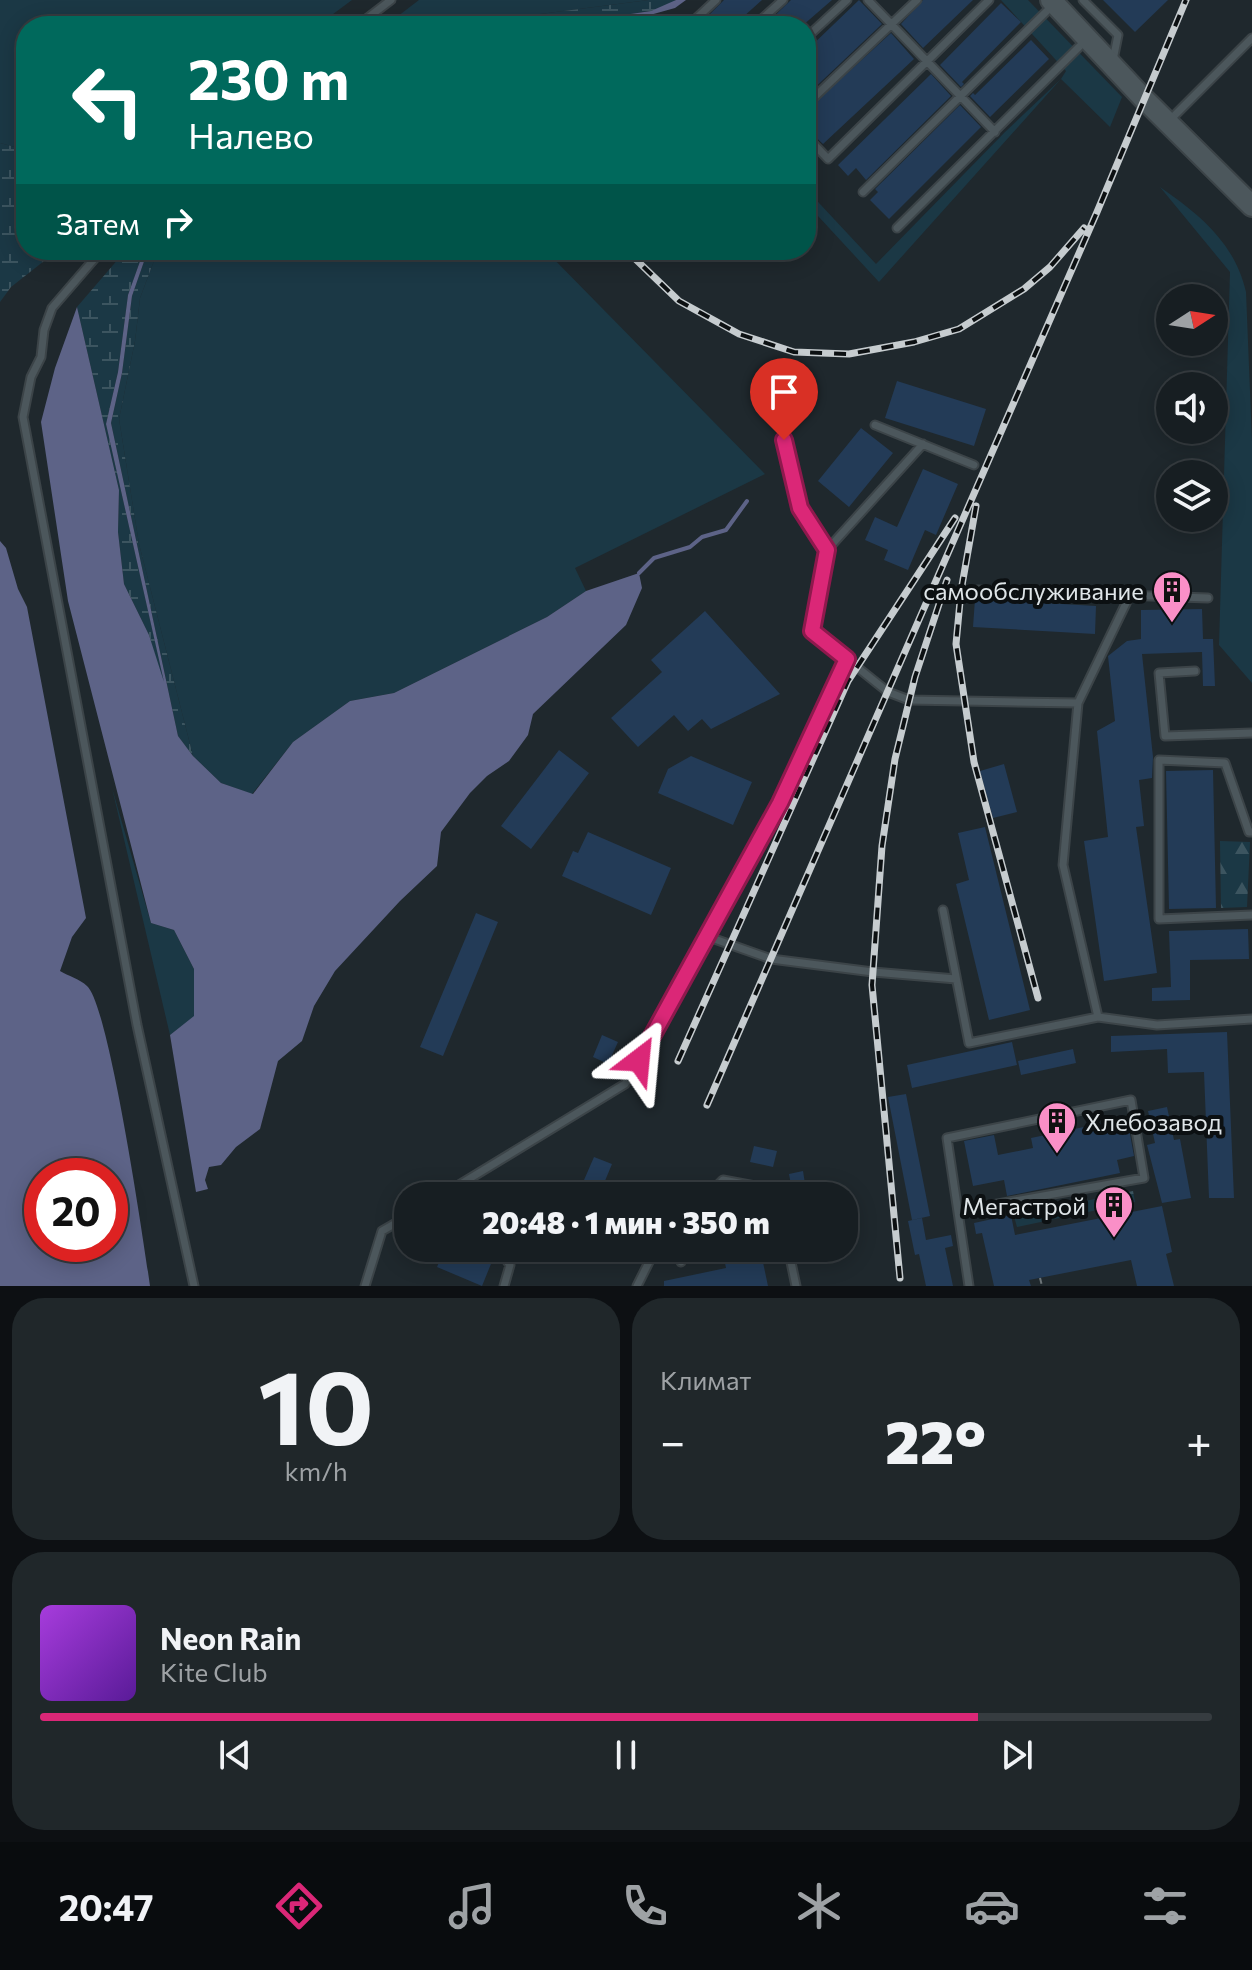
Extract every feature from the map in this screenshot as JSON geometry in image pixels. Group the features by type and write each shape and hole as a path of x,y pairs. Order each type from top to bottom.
{"main road":[{"path":"1054,1 1112,66 1251,205"}],"lane":[{"path":"370,16 391,0"},
{"path":"699,16 716,0"},
{"path":"765,16 783,0"},
{"path":"816,29 847,0"},
{"path":"868,0 995,132"},
{"path":"816,95 917,0"},
{"path":"816,146 828,159 989,0"},
{"path":"1083,0 1118,35 1112,66"},
{"path":"863,192 1054,1"},
{"path":"897,228 1088,38"},
{"path":"1169,122 1252,38"},
{"path":"93,260 52,308 44,330 41,357 31,377 23,417 137,1025 194,1286"},
{"path":"875,425 974,465"},
{"path":"784,440 800,508 827,550"},
{"path":"923,444 827,550 812,631 888,692 909,700 1078,703"},
{"path":"978,590 1208,598"},
{"path":"1098,1017 1063,865 1078,703 1130,595"},
{"path":"463,1182 625,1084 780,803 847,659"},
{"path":"1195,671 1159,673 1165,736 1252,733"},
{"path":"1252,832 1249,832 1225,763 1159,760 1159,919 1252,915"},
{"path":"943,910 969,1043 1098,1017 1157,1025 1252,1019"},
{"path":"706,936 771,959 956,979"},
{"path":"958,1211 1144,1178 1131,1100 947,1138 969,1286"},
{"path":"365,1286 382,1231 394,1224"},
{"path":"504,1286 510,1265 508,1262"},
{"path":"637,1286 649,1262"},
{"path":"791,1262 796,1286"}],"path":[{"path":"1040,1278 1042,1286"}],"green space":[{"path":"0,0 352,0 330,16 16,16 16,147 0,143"},
{"path":"419,0 649,0 525,16 398,16"},
{"path":"649,0 675,0 651,11 617,16 525,16"},
{"path":"1001,0 1028,0 1122,97 1110,127 1061,79 1066,71"},
{"path":"1061,79 879,282 816,214 816,200 876,264"},
{"path":"0,143 16,147 16,260 45,260 11,287 0,302"},
{"path":"1160,187 1214,231 1233,259 1246,292 1252,441 1252,683 1219,645 1222,532 1228,532 1228,460 1224,460 1225,444 1228,444 1230,272"},
{"path":"117,260 140,260 128,295 118,372 106,424 168,699 149,635 124,584 118,532 119,490 77,307"},
{"path":"145,260 154,260 140,298 135,341 119,419 139,544 193,756 178,736 111,423 122,373 132,296"},
{"path":"154,260 555,260 765,474 575,568 586,591 547,617 394,693 350,701 293,742 252,794 221,783 193,756 139,544 119,419 135,341 140,298"},
{"path":"112,788 151,923 174,930 194,969 194,1017 170,1035"},
{"path":"1220,841 1250,842 1247,907 1221,908"},
{"path":"1133,1191 1135,1202 1017,1227 1014,1216"}],"shaded area":[{"path":"676,0 686,0 675,8 646,16 617,16 651,11"},
{"path":"140,260 145,260 132,296 122,373 111,423 178,736 193,756 221,783 253,794 293,742 350,701 394,693 547,617 586,591 639,573 642,588 626,625 533,714 528,735 509,761 470,793 441,832 437,866 335,971 314,1006 302,1041 278,1061 260,1129 236,1147 221,1165 209,1167 205,1180 208,1189 196,1192 170,1035 194,1016 194,969 174,930 151,923 68,601 41,422 55,368 77,307 119,490 118,532 124,584 149,635 164,682 106,424 118,372 128,295"},
{"path":"0,541 6,548 18,589 27,607 86,918 72,937 60,971 87,986 96,1003 115,1078 150,1286 0,1286"}],"building":[{"path":"724,0 762,0 744,16 708,16"},
{"path":"791,0 832,0 814,16 774,16"},
{"path":"859,0 882,24 816,87 816,41"},
{"path":"923,0 973,0 923,48 901,24"},
{"path":"1103,0 1168,0 1135,32"},
{"path":"1001,3 1021,22 962,82 961,87 940,65"},
{"path":"891,33 914,59 823,144 816,137 816,102"},
{"path":"1031,40 1049,59 990,117 970,96 975,95"},
{"path":"931,74 951,96 866,180 856,168 848,176 838,165"},
{"path":"960,105 981,127 889,219 870,200 878,192 875,189"},
{"path":"897,381 986,409 974,446 885,418"},
{"path":"861,428 893,453 849,507 818,481"},
{"path":"923,469 958,484 936,535 925,530 908,570 884,560 888,550 865,540 875,517 897,527"},
{"path":"975,599 1096,606 1095,634 973,627"},
{"path":"1202,609 1203,639 1213,639 1215,686 1203,686 1202,652 1142,654 1153,757 1152,778 1139,780 1144,826 1136,827 1157,973 1104,981 1084,841 1108,837 1097,731 1115,721 1108,656 1127,641 1141,639 1141,610"},
{"path":"705,611 780,694 711,729 702,719 688,731 674,715 638,747 611,718 662,672 651,660"},
{"path":"559,750 589,773 531,849 501,826"},
{"path":"691,756 752,782 733,825 658,793 668,769"},
{"path":"1004,764 1017,812 993,818 980,771"},
{"path":"1213,770 1216,908 1169,909 1166,771"},
{"path":"985,827 1030,1010 989,1020 956,884 969,880 958,833"},
{"path":"588,832 671,868 651,915 562,876 573,851 578,853"},
{"path":"476,913 498,922 443,1056 420,1047"},
{"path":"1248,929 1249,959 1190,960 1190,1000 1152,1001 1152,988 1171,987 1169,931"},
{"path":"1227,1032 1234,1198 1209,1198 1204,1072 1168,1073 1167,1049 1111,1052 1111,1036"},
{"path":"602,1035 618,1042 608,1064 593,1057"},
{"path":"1012,1042 1017,1065 912,1088 907,1065"},
{"path":"1073,1049 1076,1063 1021,1075 1018,1061"},
{"path":"906,1094 930,1216 912,1220 888,1097"},
{"path":"1167,1107 1174,1140 1180,1139 1191,1198 1162,1203 1147,1145 1155,1143 1148,1111"},
{"path":"1127,1118 1134,1156 1117,1160 1120,1173 1007,1196 1004,1180 973,1186 964,1141 994,1135 998,1155 1033,1148 1031,1138"},
{"path":"754,1146 777,1151 773,1167 750,1162"},
{"path":"594,1157 612,1164 604,1182 584,1180"},
{"path":"803,1171 805,1182 790,1182 789,1174"},
{"path":"1162,1206 1172,1252 1166,1254 1174,1286 1137,1286 1131,1260 1029,1280 1031,1286 994,1286 982,1233 976,1234 974,1223 1011,1215 1015,1235"},
{"path":"922,1218 926,1240 951,1235 953,1246 945,1248 953,1286 926,1286 908,1221"},
{"path":"439,1262 492,1262 482,1286 437,1267"},
{"path":"725,1262 763,1262 768,1286 664,1286 664,1281 726,1268"}],"waterway":[{"path":"639,573 654,558 690,547 702,537 726,530 747,501"}],"railway":[{"path":"707,1105 1097,212 1186,0"},
{"path":"636,260 679,301 739,334 794,352 849,354 914,342 959,329 1024,289 1050,267 1084,228"},
{"path":"976,506 961,591 956,644 974,762 1038,998"},
{"path":"678,1061 848,681 955,518"},
{"path":"900,1278 872,985 882,846 895,759 915,677 947,580"}],"place":[{"name":"самообслуживание","path":"1172,624"},
{"name":"Хлебозавод","path":"1057,1155"},
{"name":"Мегастрой","path":"1114,1239"}],"route":[{"path":"639,1060 780,803 847,659 812,631 827,550 800,508 784,440"}]}
